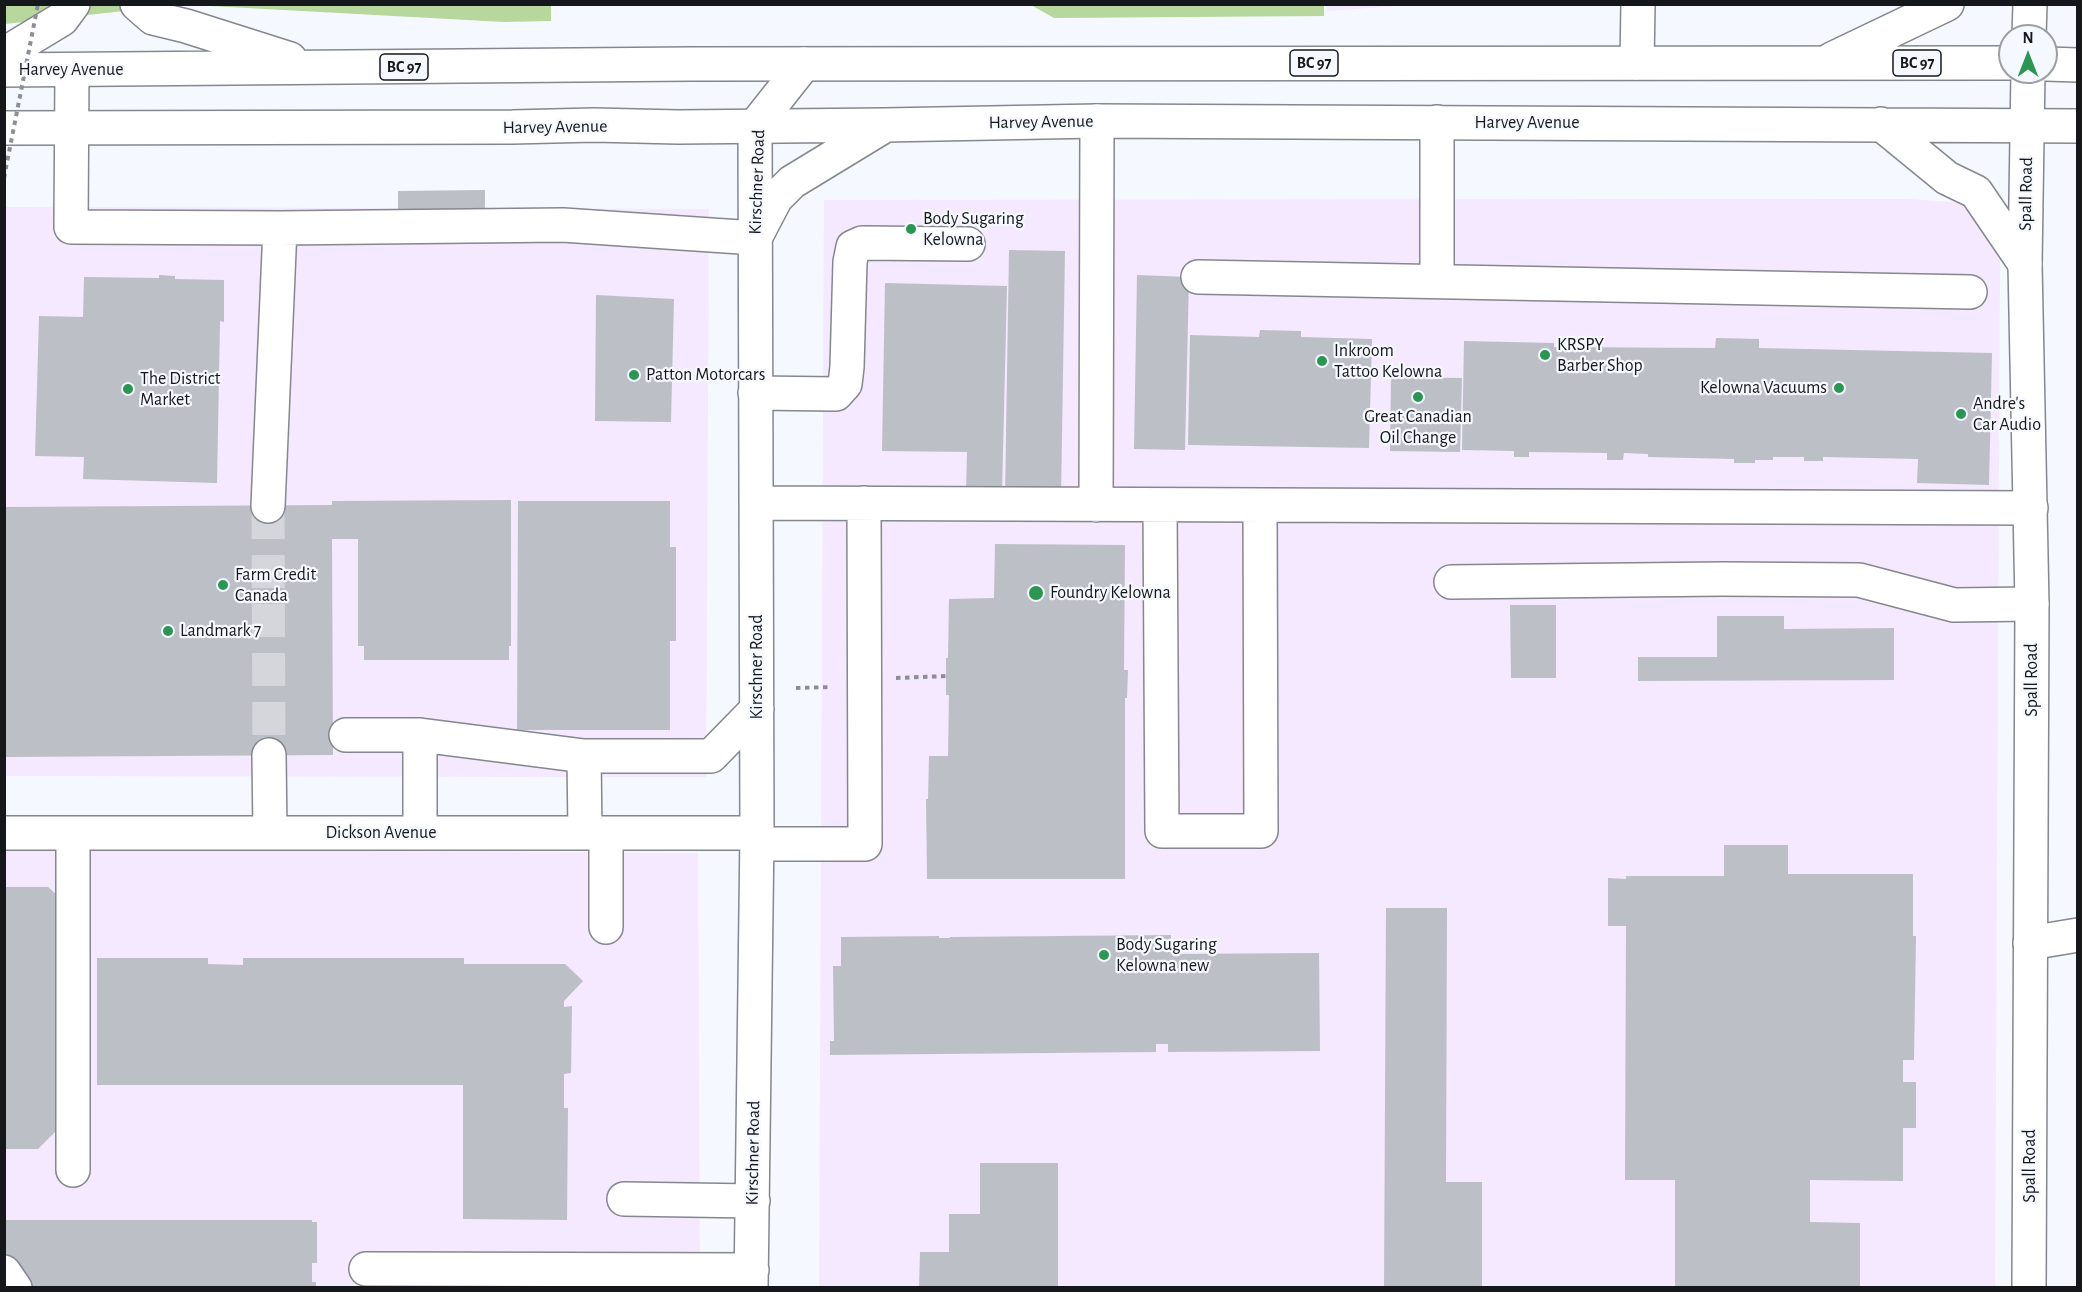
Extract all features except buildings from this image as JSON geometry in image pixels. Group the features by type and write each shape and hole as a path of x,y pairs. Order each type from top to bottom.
{"main road":[{"path":"4,54 62,19 73,4"},
{"path":"137,4 153,18 317,67"},
{"path":"1637,63 1638,4"},
{"path":"1824,63 1947,4"},
{"path":"2029,24 2030,4"},
{"name":"Harvey Avenue","path":"4,70 804,64 1998,63"},
{"name":"Kirschner Road","path":"752,1279 757,839 754,126 804,64"},
{"path":"2058,65 2078,66"},
{"path":"72,70 71,227 280,228 563,225 754,238 776,198 792,182 885,125"},
{"name":"Spall Road","path":"2028,84 2025,264 2032,604 2029,1287"},
{"path":"1096,505 1097,121"},
{"name":"Harvey Avenue","path":"4,128 512,128 594,125 885,125 1097,121 2078,126"},
{"path":"1437,123 1437,281"},
{"path":"1881,124 1947,178 1976,192 2025,264"},
{"path":"268,506 280,228"},
{"path":"755,393 836,394 845,384 850,262 853,247 862,243 968,244"},
{"path":"1198,277 1970,292"},
{"path":"756,503 2031,508"},
{"name":"Dickson Avenue","path":"4,833 595,833 865,844 864,504"},
{"path":"1160,505 1162,831 1261,831 1260,506"},
{"path":"1451,582 1859,580 1954,605 2032,604"},
{"path":"346,735 420,735 584,756 711,756 757,709"},
{"path":"420,735 420,833"},
{"path":"269,755 270,833"},
{"path":"584,756 606,927"},
{"path":"73,1170 74,833"},
{"path":"2030,943 2078,935"},
{"path":"624,1199 753,1201"},
{"path":"366,1269 752,1279"},
{"path":"4,1272 15,1287"}],"path":[{"path":"4,178 38,4"},
{"path":"888,679 946,676"},
{"path":"796,688 836,687"}],"shaded area":[{"path":"1327,4 1409,5 1327,11"},
{"path":"1909,199 1965,203 2000,252 1995,1287 819,1288 824,200"},
{"path":"5,207 709,209 706,777 5,776"},
{"path":"5,849 698,853 700,1287 5,1288"}],"green space":[{"path":"551,4 551,21 504,22 192,5"},
{"path":"1324,4 1324,16 1054,18 1031,5"},
{"path":"4,5 179,5 5,24"}],"tunnel":[{"path":"268,506 269,755"}],"place":[{"name":"Body Sugaring Kelowna","path":"911,229"},
{"name":"KRSPY Barber Shop","path":"1545,355"},
{"name":"Inkroom Tattoo Kelowna","path":"1322,361"},
{"name":"Patton Motorcars","path":"634,375"},
{"name":"Kelowna Vacuums","path":"1839,388"},
{"name":"The District Market","path":"128,389"},
{"name":"Great Canadian Oil Change","path":"1418,397"},
{"name":"Andre's Car Audio","path":"1961,414"},
{"name":"Farm Credit Canada","path":"223,585"},
{"name":"Foundry Kelowna","path":"1036,593"},
{"name":"Landmark 7","path":"168,631"},
{"name":"Body Sugaring Kelowna new","path":"1104,955"}]}
